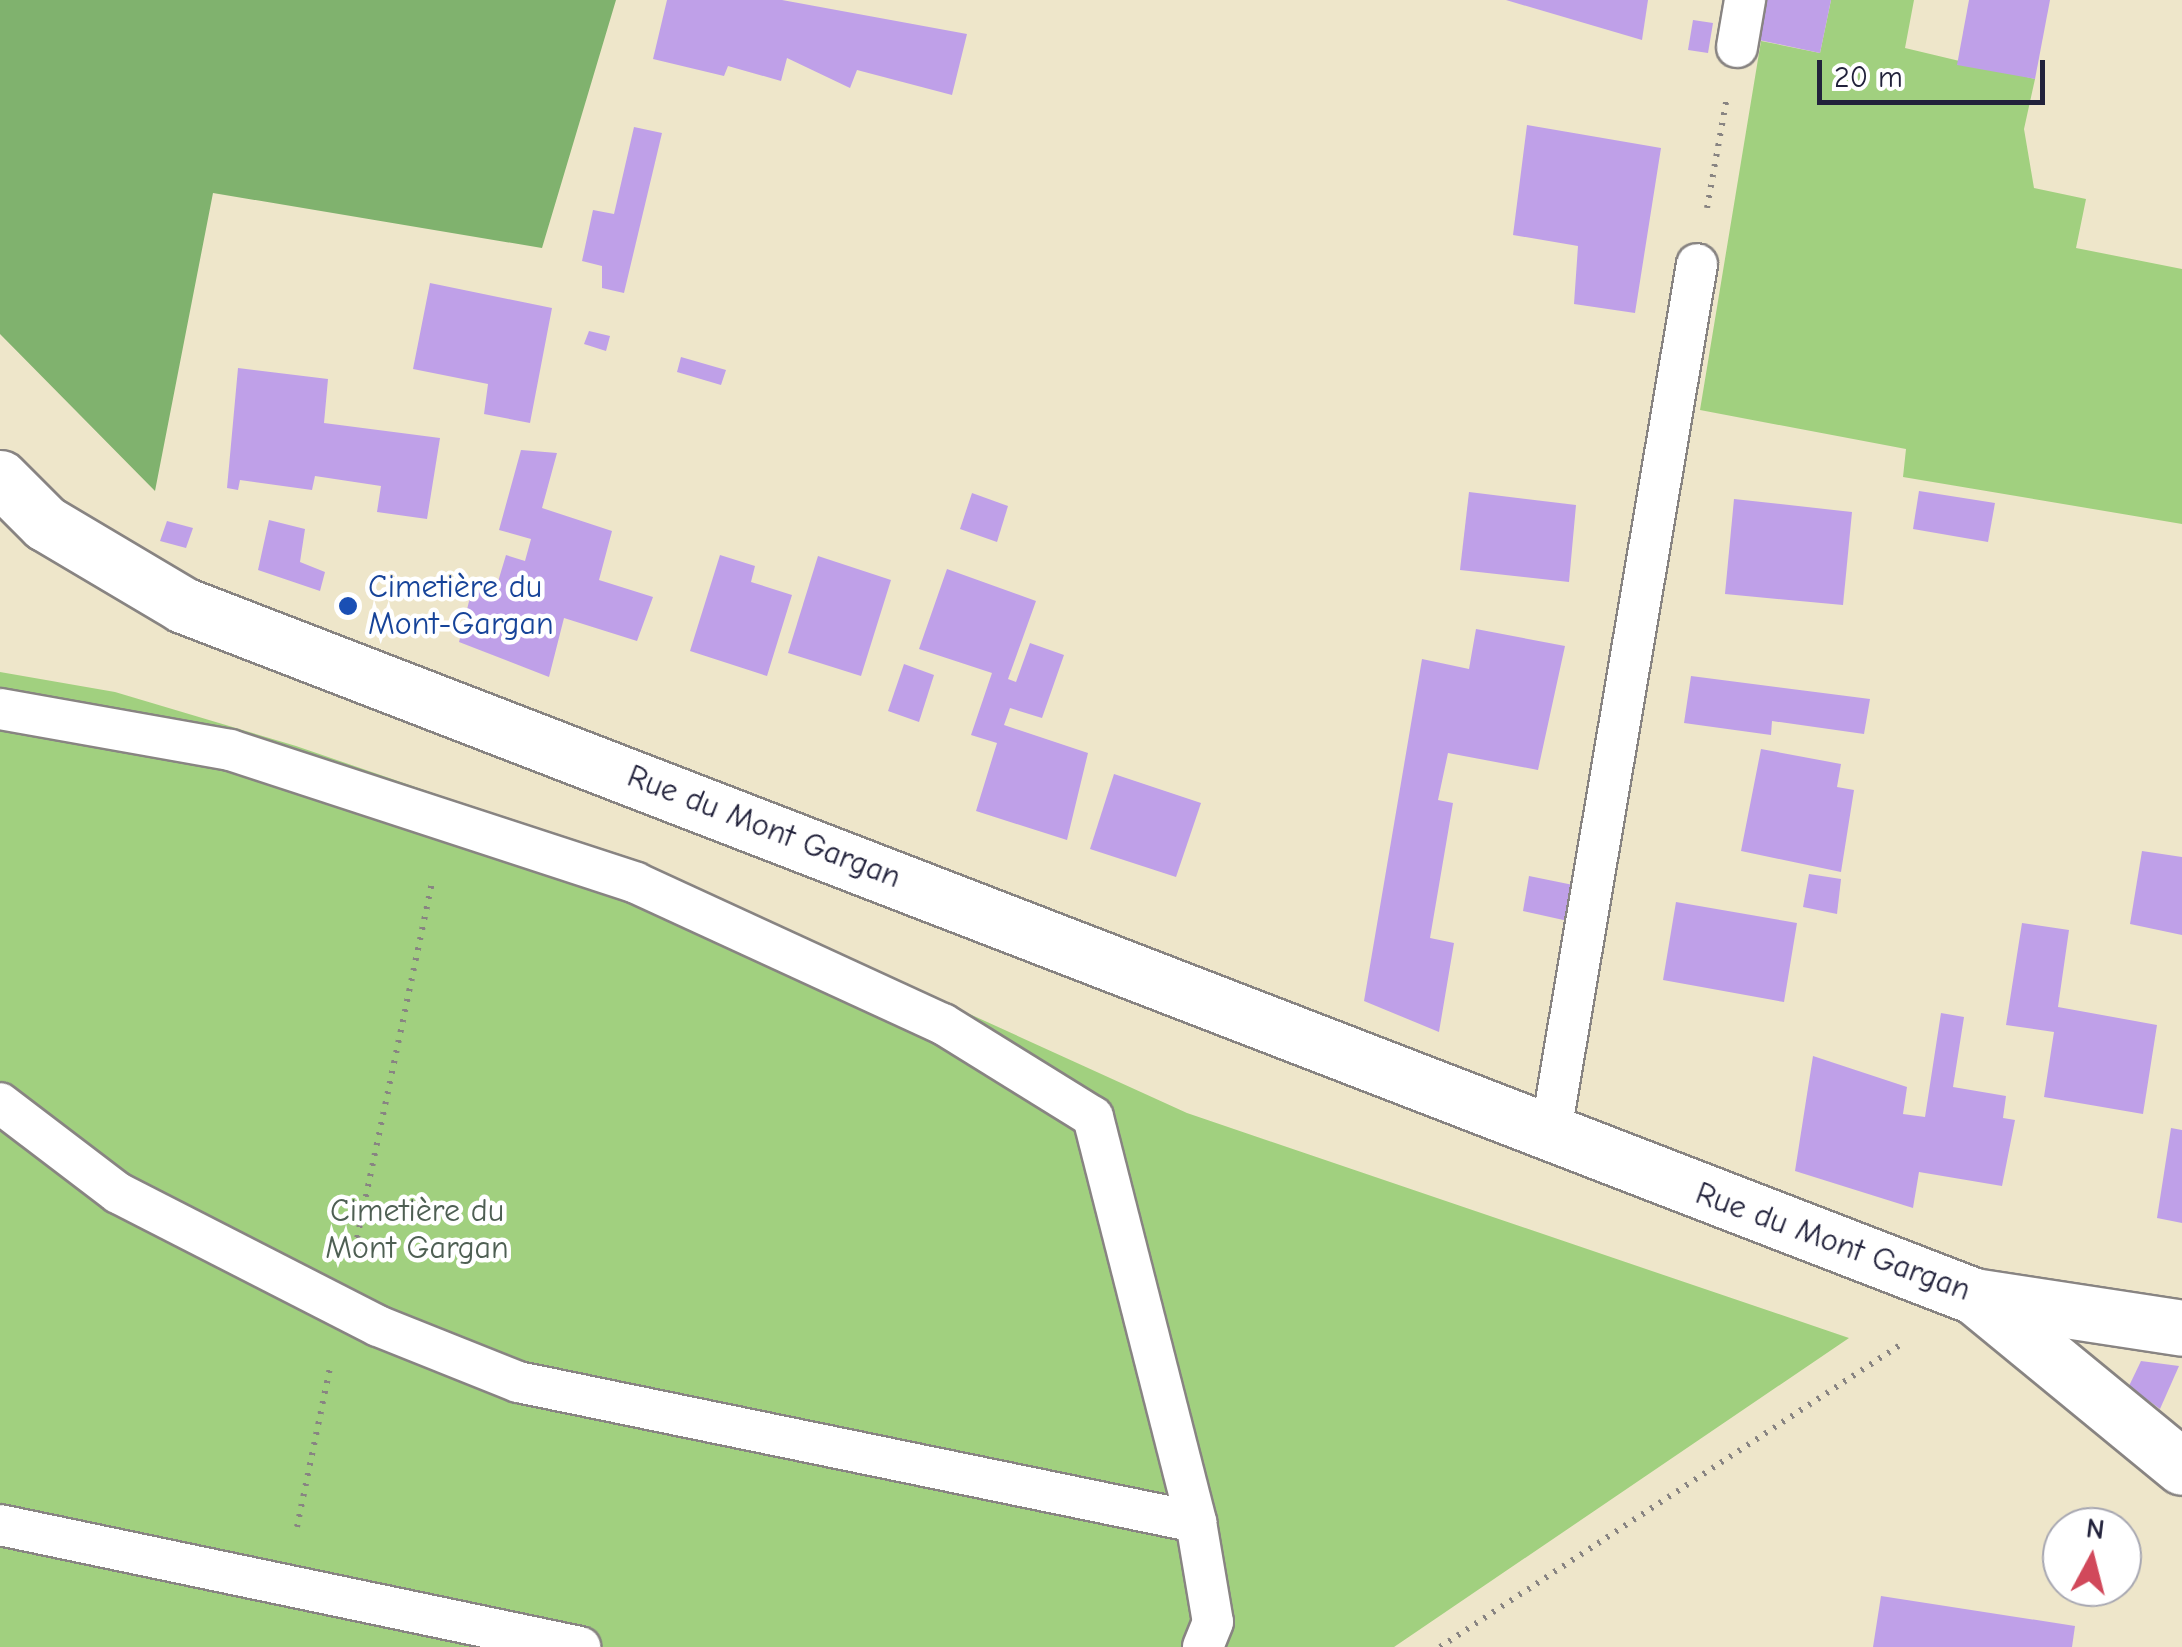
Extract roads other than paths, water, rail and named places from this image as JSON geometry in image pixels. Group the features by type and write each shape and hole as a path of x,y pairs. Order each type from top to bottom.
{"street":[{"name":"Rue du Mont Gargan","path":"0,478 22,526 183,605 1550,1137 1974,1296 2182,1328"},
{"path":"1974,1296 2182,1467"}],"lane":[{"path":"1736,46 1746,0"},
{"path":"1550,1137 1566,1079 1696,264"},
{"path":"0,709 230,750 654,892 943,1024 1093,1116 1196,1522 1213,1622 1202,1647"},
{"path":"0,1103 118,1193 342,1308 518,1382 1196,1522"},
{"path":"0,1525 580,1647"}],"place":[{"name":"Cimetière du Mont-Gargan","path":"348,606"}],"park label":[{"name":"Cimetière du Mont Gargan","path":"417,1230"}]}
